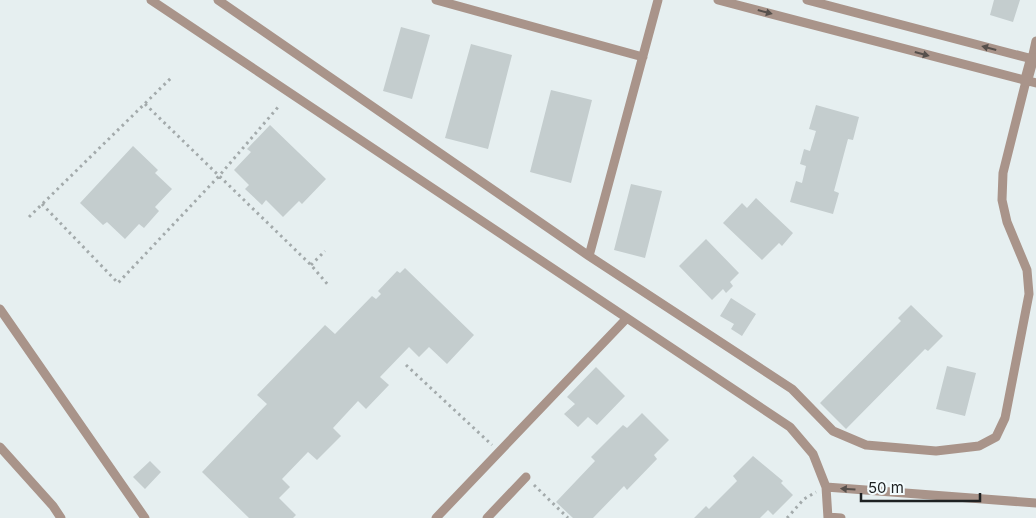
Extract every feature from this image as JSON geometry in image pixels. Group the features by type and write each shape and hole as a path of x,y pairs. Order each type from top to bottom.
{"street":[{"path":"1031,82 1034,59"}],"lane":[{"path":"152,0 790,427 814,454 826,487 828,518 841,518"},
{"path":"218,0 589,256 792,389 833,431 866,444 936,451 978,446 996,437 1005,418 1029,294 1027,270 1007,222 1002,200 1003,173 1031,82 718,0"},
{"path":"436,0 643,58"},
{"path":"589,256 658,0"},
{"path":"807,0 1034,59 1036,41"},
{"path":"0,309 145,518"},
{"path":"436,518 627,318"},
{"path":"0,447 53,506 61,518"},
{"path":"487,518 526,478"},
{"path":"826,487 1036,503"}],"path":[{"path":"29,217 171,78"},
{"path":"145,104 311,265 330,286"},
{"path":"42,204 118,284 219,176 279,106"},
{"path":"311,265 325,251"},
{"path":"406,365 499,452"},
{"path":"526,478 568,518"},
{"path":"787,518 804,499 826,487"}],"building":[{"path":"994,0 1020,0 1013,22 990,15"},
{"path":"401,27 430,35 412,99 383,91"},
{"path":"471,44 512,55 488,149 445,138"},
{"path":"551,90 592,100 571,183 530,172"},
{"path":"816,105 859,117 853,140 848,139 834,191 839,193 833,214 790,202 796,181 802,183 806,166 800,164 804,149 810,151 816,131 809,129"},
{"path":"270,125 326,179 302,204 299,201 283,217 266,200 262,205 245,189 249,185 234,170 251,152 247,149"},
{"path":"133,146 158,170 155,173 172,189 155,207 159,211 144,228 139,224 125,239 107,222 103,225 80,203"},
{"path":"631,184 662,191 645,258 614,250"},
{"path":"756,198 793,233 782,246 779,243 762,260 723,223 742,203 747,208"},
{"path":"706,239 739,273 730,282 733,286 726,293 723,289 712,300 679,266"},
{"path":"405,268 474,335 447,364 429,347 419,357 409,347 380,377 389,385 366,409 358,401 333,428 341,436 317,460 308,452 282,479 290,487 279,498 296,515 293,518 249,518 202,472 267,404 257,395 325,325 335,334 372,296 376,299 381,294 378,291 397,271 400,273"},
{"path":"731,298 756,314 742,336 731,329 734,324 720,316"},
{"path":"911,305 943,336 928,351 925,349 846,429 820,403 901,321 898,318"},
{"path":"947,366 976,373 965,416 936,409"},
{"path":"596,367 625,396 597,425 588,417 578,427 564,414 575,404 567,397"},
{"path":"642,413 669,440 654,455 657,459 627,490 624,486 593,518 573,518 556,502 595,461 591,457 623,425 627,428"},
{"path":"753,456 783,481 781,483 793,495 773,515 768,510 760,518 694,518 706,506 709,509 737,481 733,476"},
{"path":"150,461 161,472 145,489 133,477"}]}
